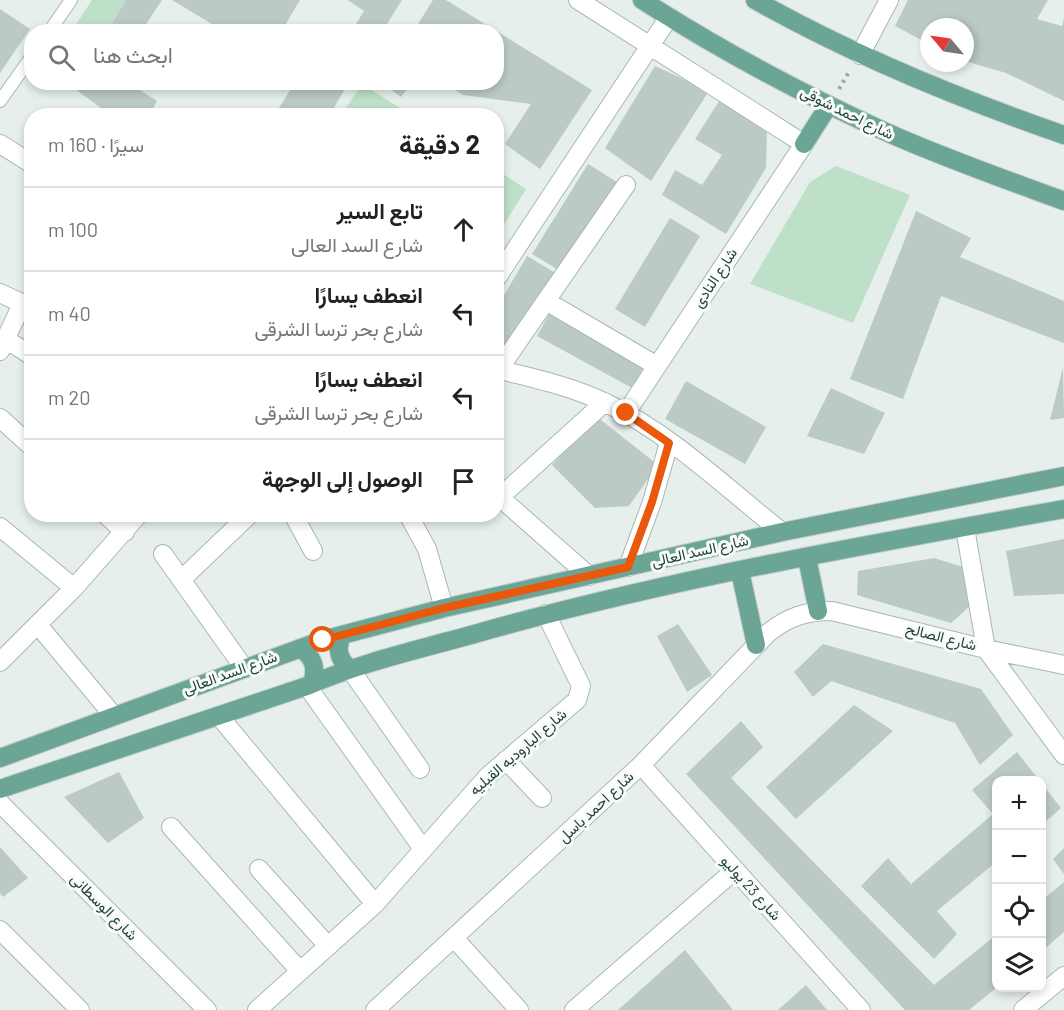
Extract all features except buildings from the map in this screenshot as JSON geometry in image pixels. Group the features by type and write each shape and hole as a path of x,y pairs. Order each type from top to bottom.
{"main road":[{"name":"شارع احمد شوقى","path":"642,0 829,105 942,155 1064,201"},
{"path":"755,0 860,55 981,106 1064,135"},
{"path":"804,144 829,105"},
{"path":"1062,477 1063,509"},
{"name":"شارع السد العالى","path":"0,758 300,648 444,608 782,532 1062,477"},
{"name":"شارع السد العالى","path":"0,789 219,716 350,669 546,614 740,571 1063,509"},
{"path":"807,558 818,611"},
{"path":"740,571 756,645"},
{"path":"342,635 338,644 338,654 342,663 350,669"},
{"path":"300,648 309,654 314,663 315,674 309,685"}],"street":[{"path":"578,0 804,144"},
{"path":"860,55 889,0"},
{"path":"504,267 669,17"},
{"path":"0,144 24,159"},
{"name":"شارع النادى","path":"626,413 804,144"},
{"path":"504,360 626,185"},
{"path":"0,293 24,305"},
{"path":"546,301 657,366"},
{"path":"24,311 3,345 24,353"},
{"path":"504,370 547,381 605,402 626,413 669,443 782,532"},
{"path":"504,491 605,402"},
{"path":"0,418 24,440"},
{"path":"628,567 652,502 669,443"},
{"path":"504,501 589,576"},
{"path":"114,522 125,532"},
{"path":"0,662 74,588 133,522"},
{"path":"182,579 242,522"},
{"path":"297,522 313,551"},
{"path":"412,522 427,549 444,608"},
{"path":"0,527 74,588"},
{"path":"965,528 986,649 1064,755"},
{"path":"163,554 244,668"},
{"name":"شارع الصالح","path":"818,611 846,613 986,649 1064,664"},
{"name":"شارع احمد باسل","path":"375,1010 641,765 773,629 791,617 818,611"},
{"name":"شارع الباروديه القبليه","path":"257,1010 375,904 465,799 580,696 581,686 546,614"},
{"path":"38,625 113,715"},
{"path":"350,669 420,769"},
{"path":"309,685 423,849"},
{"path":"219,716 375,904"},
{"path":"506,760 542,798"},
{"name":"شارع 23 يوليو","path":"641,765 861,1010"},
{"name":"شارع الوسطانى","path":"0,803 207,1010"},
{"path":"171,827 300,971"},
{"path":"259,869 328,946"},
{"path":"574,1010 735,870"},
{"path":"0,930 80,1010"},
{"path":"454,938 519,1010"},
{"path":"1023,1010 1064,976"}],"lane":[{"path":"54,24 71,0"},
{"path":"0,101 24,67"}],"path":[{"path":"829,105 860,55"}],"green space":[{"path":"92,0 126,0 111,24 76,24"},
{"path":"358,90 371,90 400,108 346,108"},
{"path":"836,166 910,195 853,323 750,284 810,182"},
{"path":"504,175 526,189 504,225"}],"route":[{"path":"323,640 444,608 628,567 662,472 669,443 626,413"}]}
